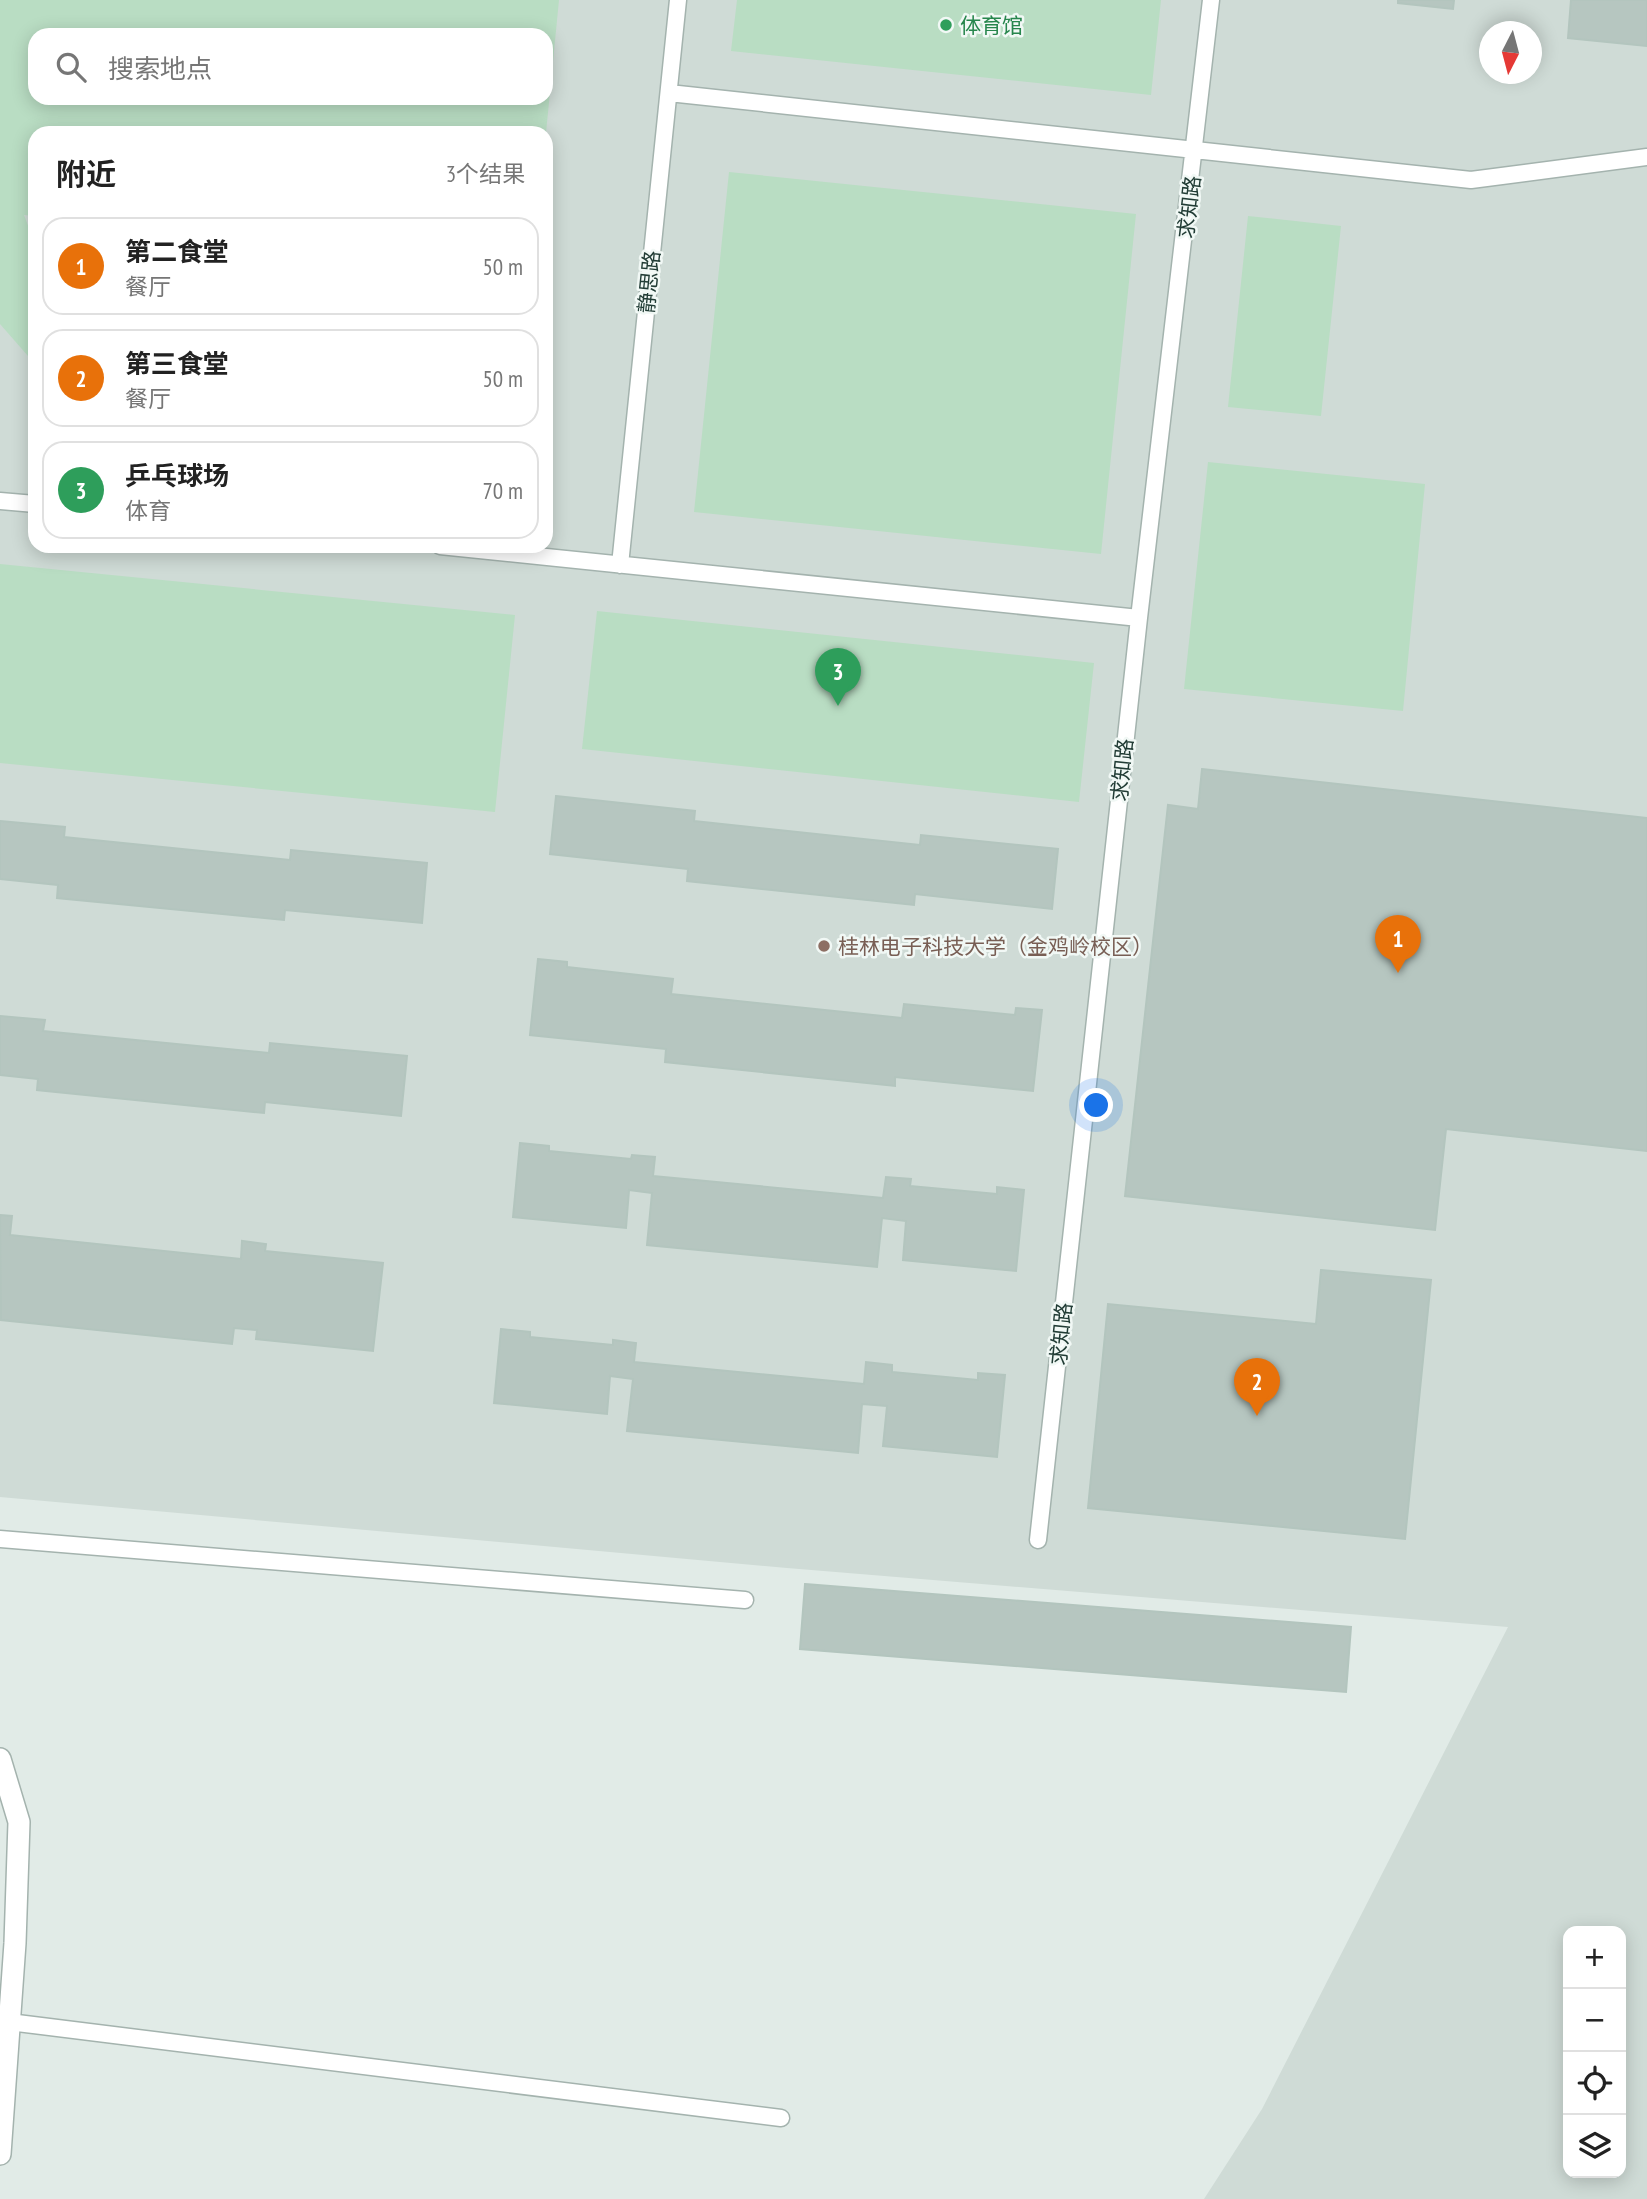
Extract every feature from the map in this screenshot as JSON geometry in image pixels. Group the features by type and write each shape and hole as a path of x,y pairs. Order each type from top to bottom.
{"street":[{"path":"0,1759 19,1822 0,2154"}],"lane":[{"name":"静思路","path":"621,565 678,0"},
{"name":"求知路","path":"1038,1541 1139,618 1211,0"},
{"path":"669,93 1471,180 1647,156"},
{"path":"0,501 28,503"},
{"path":"507,553 1139,618"},
{"path":"0,1539 745,1600"},
{"path":"9,2022 782,2118"}],"shaded area":[{"name":"桂林电子科技大学（金鸡岭校区）","path":"0,0 1647,0 1647,2199 1204,2199 1262,2109 1508,1627 787,1568 0,1497"}],"green space":[{"path":"0,0 559,0 553,61 553,28 28,28 28,105 549,105 547,126 28,126 28,215 24,215 28,226 28,356 0,324"},
{"name":"体育馆","path":"737,0 1161,0 1151,95 731,51"},
{"path":"729,172 1136,214 1101,554 694,512"},
{"path":"1248,216 1341,226 1321,416 1228,407"},
{"path":"1208,462 1425,484 1403,711 1184,689"},
{"path":"0,564 515,615 495,812 0,763"},
{"path":"597,611 1094,663 1079,802 582,749"}],"building":[{"path":"1398,0 1454,0 1453,9 1398,3"},
{"path":"1571,0 1647,0 1647,46 1568,38"},
{"path":"1202,769 1647,818 1647,1151 1446,1129 1435,1230 1125,1196 1168,805 1198,809"},
{"path":"556,796 695,811 694,821 920,845 921,835 1058,849 1052,909 915,894 914,905 687,881 688,869 550,854"},
{"path":"0,821 65,827 64,837 290,860 291,850 427,863 422,923 285,910 284,920 57,898 58,885 0,879"},
{"path":"538,959 567,962 567,967 673,979 671,994 902,1018 904,1004 1015,1015 1016,1008 1042,1010 1033,1091 895,1077 895,1086 665,1062 666,1049 530,1035"},
{"path":"0,1016 45,1020 43,1031 269,1053 270,1043 407,1056 401,1116 265,1102 264,1113 37,1090 38,1079 0,1075"},
{"path":"520,1143 549,1146 549,1151 631,1159 632,1155 655,1157 653,1176 883,1198 886,1177 911,1179 910,1186 997,1194 997,1187 1024,1190 1016,1271 903,1260 906,1221 882,1218 877,1267 647,1245 652,1193 629,1190 626,1228 513,1217"},
{"path":"0,1215 12,1216 10,1235 241,1259 242,1241 266,1244 265,1251 383,1263 373,1351 256,1339 257,1330 234,1328 232,1344 1,1320"},
{"path":"1321,1270 1431,1280 1405,1539 1088,1508 1108,1304 1316,1324"},
{"path":"501,1329 530,1332 530,1337 613,1345 613,1340 636,1343 634,1362 864,1384 866,1362 892,1365 892,1372 978,1380 978,1373 1005,1375 997,1457 883,1446 887,1406 862,1404 858,1453 627,1431 633,1379 610,1376 607,1414 494,1403"},
{"path":"805,1584 1351,1627 1346,1692 800,1649"}],"place":[{"name":"体育馆","path":"946,25"},
{"name":"乒乓球场","path":"838,706"},
{"name":"桂林电子科技大学（金鸡岭校区）","path":"824,946"},
{"name":"第二食堂","path":"1398,973"},
{"name":"第三食堂","path":"1257,1416"}]}
